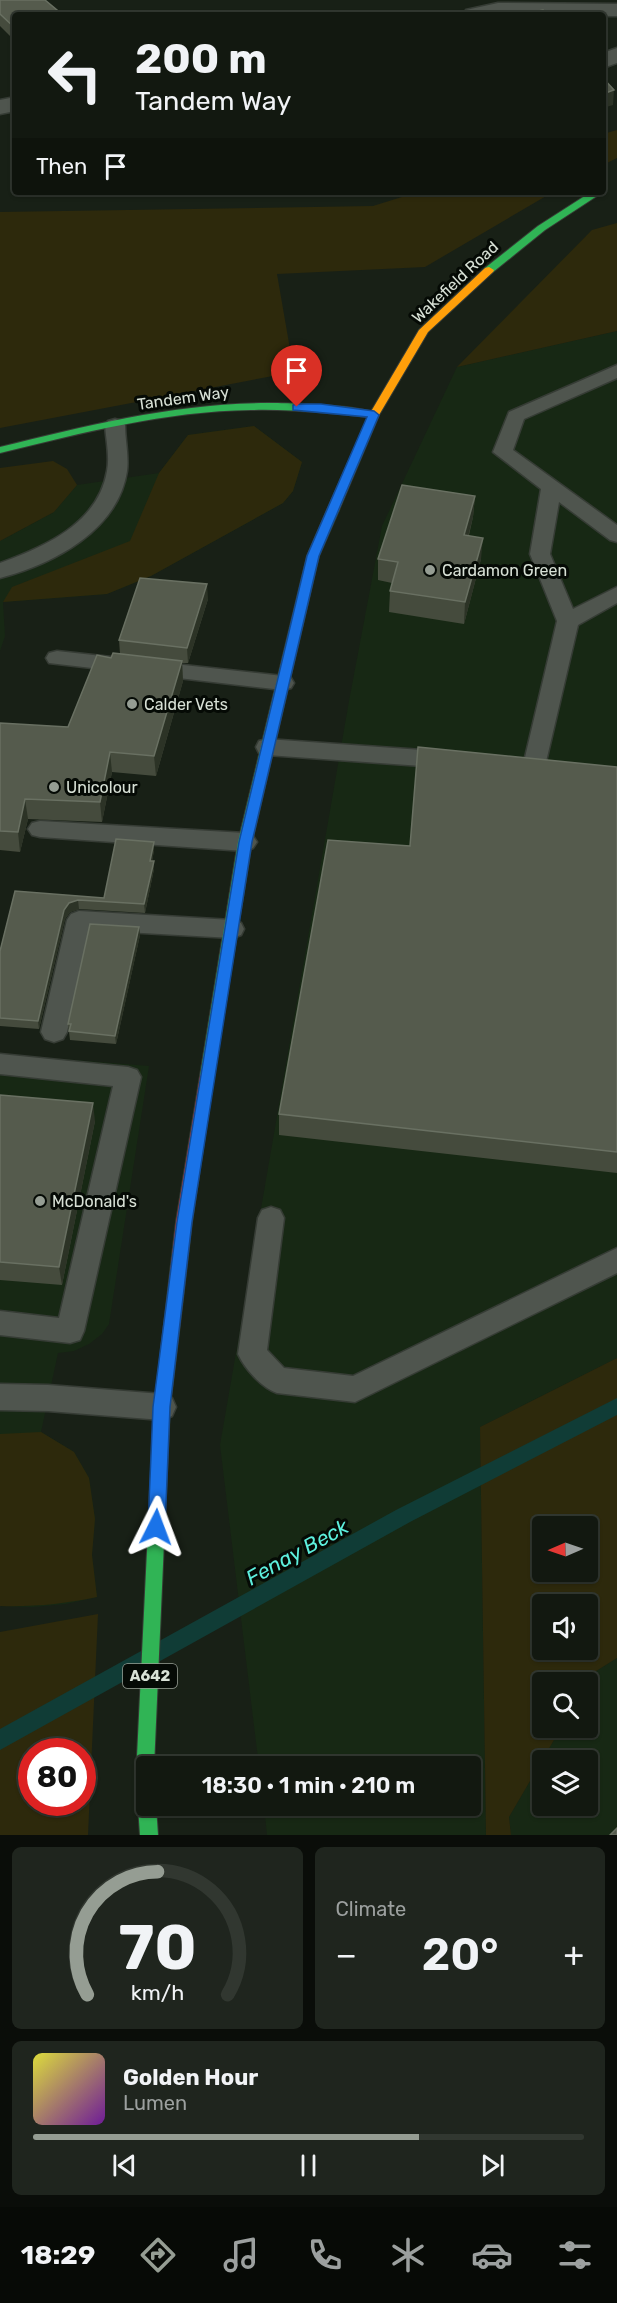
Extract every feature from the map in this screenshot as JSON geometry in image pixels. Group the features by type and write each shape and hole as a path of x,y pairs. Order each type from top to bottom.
{"main road":[{"name":"Wakefield Road","path":"146,1756 162,1407 184,1222 246,842 313,556 374,415 424,330 515,248 577,203 592,195"},
{"name":"Tandem Way","path":"0,450 189,411 250,407 321,408 374,415"},
{"name":"Wakefield Road","path":"148,1816 149,1835"}],"street":[{"path":"486,12 498,9 617,10"}],"lane":[{"path":"617,371 516,416 504,452 617,535"},
{"path":"0,571 27,561 72,538 96,518 112,492 117,470 115,425"},
{"path":"534,766 568,621 540,554 551,487"},
{"path":"568,621 617,594"},
{"path":"57,658 283,683"},
{"path":"267,747 476,762"},
{"path":"511,764 558,768"},
{"path":"40,829 246,842"},
{"path":"54,1032 79,920 232,928"},
{"path":"0,1064 128,1077 70,1331 0,1323"},
{"path":"271,1218 252,1354 277,1380 355,1389 617,1260"},
{"path":"0,1397 48,1398 162,1407"}],"shaded area":[{"path":"617,130 617,158 606,164 606,133"},
{"path":"408,195 548,195 425,267 277,274 294,372 0,428 0,212 373,206"},
{"path":"617,223 617,331 457,367 592,230"},
{"path":"617,331 617,1358 480,1427 486,1835 267,1835 265,1816 481,1816 481,1756 258,1756 220,1445 349,701 382,526 457,367"},
{"path":"254,426 302,462 293,491 283,503 151,576 107,594 3,602 5,636 0,651 0,541 54,512 77,485 159,473 188,435"},
{"path":"254,426 302,462 293,491 283,503 151,576 107,594 3,602 12,587 130,541 159,473 188,435"},
{"path":"53,461 67,469 77,485 54,512 0,541 0,468"},
{"path":"0,1054 149,1066 109,1324 102,1334 89,1344 74,1351 58,1353 41,1432 74,1452 89,1478 95,1519 92,1555 97,1597 66,1604 33,1607 0,1606"},
{"path":"617,1358 617,1658 595,1672 532,1672 532,1738 555,1738 548,1750 532,1750 532,1778 509,1817 511,1835 486,1835 480,1427"},
{"path":"41,1432 74,1452 89,1478 95,1519 92,1555 97,1597 73,1602 0,1606 0,1434"},
{"path":"98,1614 92,1738 18,1738 18,1816 89,1816 88,1835 0,1835 0,1632"},
{"path":"617,1658 617,1835 511,1835 509,1817 532,1778 532,1816 598,1816 598,1750 548,1750 555,1738 598,1738 598,1672 595,1672"}],"building":[{"path":"0,0 45,0 59,12 12,12 12,25 0,14"},
{"path":"606,81 614,90 606,93"},
{"name":"Cardamon Green","path":"402,485 475,496 464,535 483,538 465,602 390,591 398,562 378,559"},
{"path":"140,578 207,584 187,648 119,640"},
{"path":"113,653 182,661 154,756 110,752 100,802 25,799 18,832 0,831 0,723 68,727 97,655 111,658"},
{"path":"418,747 617,767 617,1152 279,1114 328,840 410,846"},
{"path":"116,839 154,842 150,861 154,861 144,904 78,900 69,903 64,910 38,1021 0,1018 0,951 15,891 104,898"},
{"path":"90,924 139,927 115,1036 69,1031 71,1024 68,1024"},
{"name":"McDonald's","path":"0,1095 93,1103 59,1267 0,1262"},
{"path":"617,1828 617,1835 610,1835"}],"waterway":[{"name":"Fenay Beck","path":"0,1740 403,1516 617,1406"}],"traffic: fast":[{"path":"489,270 541,228 593,195"},
{"path":"0,450 115,423 203,409 251,406 286,407 374,415"},
{"path":"207,1076 245,842 313,556 333,510"},
{"path":"146,1756 162,1407 172,1324"},
{"path":"148,1816 149,1835"}],"traffic: slow":[{"path":"333,510 374,415 424,330 489,270"}],"traffic: jam":[{"path":"172,1324 184,1222 207,1076"}],"place":[{"name":"Cardamon Green","path":"430,570"},
{"name":"Calder Vets","path":"132,704"},
{"name":"Unicolour","path":"54,787"},
{"name":"McDonald's","path":"40,1201"}],"route":[{"path":"156,1527 162,1407 184,1222 246,842 313,556 374,415 297,407"}]}
